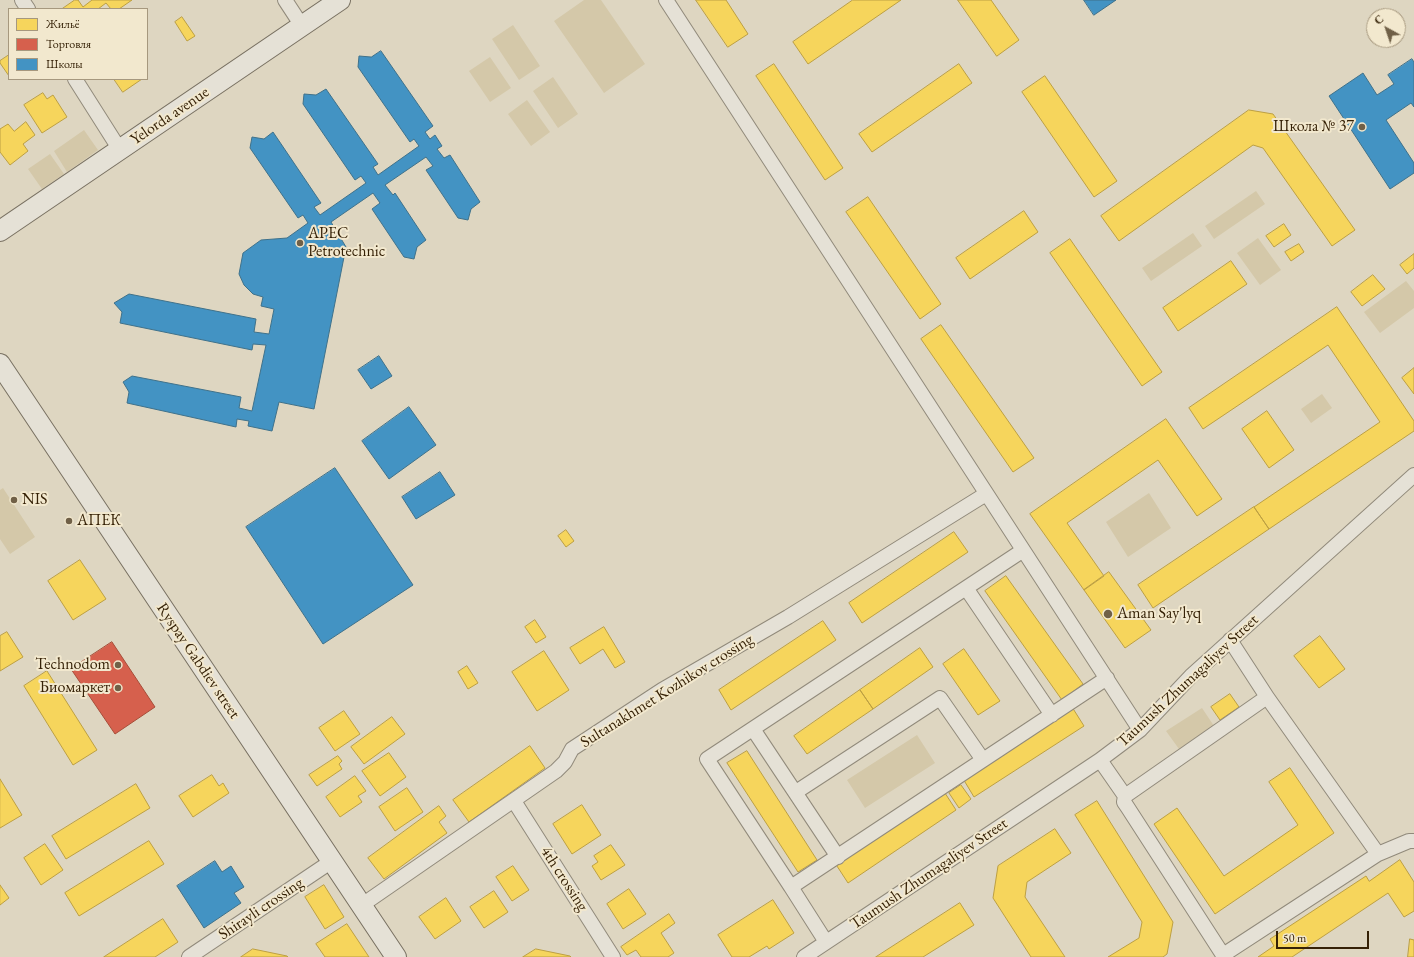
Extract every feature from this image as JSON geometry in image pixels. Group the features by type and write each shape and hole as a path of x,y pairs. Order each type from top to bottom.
{"street":[{"path":"286,0 302,26"},
{"name":"Yelorda avenue","path":"0,231 340,0"},
{"path":"666,0 816,229 1022,551 1108,678 1140,730"},
{"path":"76,80 120,150"},
{"name":"Ryspay Gabdiev street","path":"0,364 396,957"},
{"name":"Taumush Zhumagaliyev Street","path":"812,955 826,942 1100,760 1140,730 1191,676 1414,475"},
{"name":"Sultanakhmet Kozhikov crossing","path":"362,905 514,802 556,771 565,762 572,749 662,690 788,617 986,494"},
{"path":"826,942 707,758 1022,551"},
{"path":"966,588 1052,715"},
{"path":"1230,640 1267,697 1378,854"},
{"path":"791,887 1108,678"},
{"path":"1267,697 1126,796 1124,802 1224,956 1378,854 1409,841 1414,841"},
{"path":"796,792 940,698 983,760"},
{"path":"753,729 838,857"},
{"path":"1100,760 1126,796"},
{"name":"4th crossing","path":"514,802 613,957"},
{"name":"Shirayli crossing","path":"189,957 332,861"}],"shaded area":[{"path":"584,0 601,0 645,64 604,93 554,21"},
{"path":"513,25 540,66 519,80 492,39"},
{"path":"490,57 511,88 490,102 469,71"},
{"path":"553,77 578,114 558,128 533,91"},
{"path":"527,100 550,132 531,146 508,114"},
{"path":"84,130 98,150 67,172 54,151"},
{"path":"50,154 64,174 42,189 28,169"},
{"path":"1256,191 1265,204 1214,239 1205,226"},
{"path":"1193,233 1202,246 1151,281 1142,268"},
{"path":"1258,238 1281,270 1260,285 1237,253"},
{"path":"1406,281 1414,291 1414,308 1380,333 1364,312"},
{"path":"1322,394 1332,408 1311,423 1301,409"},
{"path":"3,488 35,537 10,554 0,539 0,490"},
{"path":"1149,493 1171,528 1128,557 1106,522"},
{"path":"1202,708 1214,726 1179,749 1166,731"},
{"path":"917,735 935,763 865,808 847,780"}],"building: Жильё":[{"path":"75,0 78,0 83,7 92,0 132,0 120,8 110,8 106,3 99,8 63,8"},
{"path":"696,0 726,0 748,34 728,47"},
{"path":"853,0 901,0 808,64 793,42"},
{"path":"958,0 991,0 1019,40 997,56"},
{"path":"182,17 195,36 187,41 175,22"},
{"path":"8,56 8,75 0,63 0,61"},
{"path":"774,64 843,168 825,180 756,76"},
{"path":"959,64 972,83 872,152 859,134"},
{"path":"1045,76 1117,181 1094,197 1022,92"},
{"path":"115,80 141,80 123,92"},
{"path":"43,93 47,99 53,95 67,117 42,133 24,105"},
{"path":"1249,110 1273,114 1355,230 1332,246 1263,148 1253,145 1119,241 1101,216"},
{"path":"26,122 35,135 23,144 28,151 10,165 0,152 0,129 8,124 14,131"},
{"path":"868,197 941,304 920,319 846,212"},
{"path":"1024,211 1038,232 970,279 956,258"},
{"path":"1284,224 1291,235 1274,247 1266,236"},
{"path":"1070,239 1162,372 1142,386 1050,253"},
{"path":"1299,244 1304,252 1291,261 1285,252"},
{"path":"1414,254 1414,268 1407,274 1400,265"},
{"path":"1231,261 1247,284 1178,331 1163,308"},
{"path":"1373,275 1385,289 1362,306 1351,292"},
{"path":"1337,307 1414,421 1414,431 1269,529 1254,507 1380,422 1328,345 1203,429 1189,408"},
{"path":"941,325 1034,458 1013,472 921,339"},
{"path":"1414,368 1414,394 1402,378"},
{"path":"1267,411 1294,450 1269,468 1242,429"},
{"path":"1166,419 1222,499 1197,516 1158,460 1067,523 1104,576 1084,590 1030,514"},
{"path":"1254,507 1269,529 1153,608 1138,585"},
{"path":"566,530 574,541 566,547 558,536"},
{"path":"954,532 968,552 862,623 849,603"},
{"path":"80,560 106,599 73,620 48,581"},
{"path":"1109,572 1151,630 1125,648 1084,590"},
{"path":"1006,576 1083,684 1062,700 985,591"},
{"path":"535,620 546,637 536,643 525,627"},
{"path":"823,621 836,640 731,710 719,690"},
{"path":"604,627 625,662 615,668 603,649 580,664 570,648"},
{"path":"7,632 23,657 0,671 0,636"},
{"path":"1320,636 1345,669 1319,688 1294,656"},
{"path":"920,648 933,667 873,709 860,690"},
{"path":"964,649 1000,701 978,715 943,664"},
{"path":"544,651 569,690 537,711 512,672"},
{"path":"467,666 478,683 468,689 458,672"},
{"path":"47,671 97,750 73,765 24,686"},
{"path":"860,690 873,709 807,754 794,736"},
{"path":"1230,694 1239,707 1220,720 1211,707"},
{"path":"1072,707 1084,726 974,797 962,777"},
{"path":"344,711 360,734 335,751 319,728"},
{"path":"392,717 405,734 364,764 351,747"},
{"path":"530,746 545,768 469,822 453,800"},
{"path":"747,751 817,860 798,872 727,763"},
{"path":"389,753 406,777 380,796 362,771"},
{"path":"338,756 342,761 339,764 342,769 317,786 309,775"},
{"path":"1290,768 1334,833 1215,914 1154,824 1177,808 1224,876 1298,825 1269,782"},
{"path":"212,775 219,786 223,783 229,793 193,817 179,796"},
{"path":"355,776 366,791 358,796 362,802 340,817 326,797"},
{"path":"0,779 22,815 0,828"},
{"path":"136,784 150,808 66,859 52,836"},
{"path":"961,785 971,799 959,808 949,793"},
{"path":"407,788 423,812 395,831 379,807"},
{"path":"943,790 956,810 848,883 835,863"},
{"path":"1097,801 1173,922 1167,954 1163,957 1108,957 1139,938 1142,922 1075,815"},
{"path":"582,805 601,835 572,854 553,824"},
{"path":"439,806 446,816 439,822 447,833 384,879 368,858"},
{"path":"1055,829 1071,853 1027,882 1025,897 1065,957 1031,957 993,898 998,866"},
{"path":"149,841 164,864 79,916 65,893"},
{"path":"45,844 63,870 41,885 24,858"},
{"path":"611,845 625,865 601,880 592,866 598,862 594,856"},
{"path":"1400,860 1414,882 1414,911 1404,917 1388,893 1292,957 1258,957 1274,946 1270,939 1366,876 1369,881"},
{"path":"513,866 529,890 512,901 496,877"},
{"path":"0,885 9,898 0,905"},
{"path":"324,885 344,917 325,929 305,897"},
{"path":"629,889 646,914 623,929 607,904"},
{"path":"494,891 508,912 484,928 470,907"},
{"path":"446,898 461,921 435,939 419,917"},
{"path":"773,900 794,933 769,949 767,946 749,957 732,957 718,935"},
{"path":"960,903 974,925 923,957 876,957"},
{"path":"669,914 675,923 661,933 674,953 668,957 641,957 636,950 627,955 621,947"},
{"path":"163,919 178,942 155,957 104,957"},
{"path":"347,924 369,957 325,957 316,944"},
{"path":"1410,939 1414,940 1414,957 1408,957"},
{"path":"253,949 287,956 288,957 241,957"},
{"path":"536,949 570,956 571,957 523,957"}],"building: Торговля":[{"path":"112,642 155,707 115,734 71,669"}],"building: Школы":[{"path":"1084,0 1116,0 1094,15"},
{"name":"APEC Petrotechnic","path":"381,51 433,126 425,132 430,139 435,135 442,146 437,149 444,158 450,155 480,202 471,209 468,220 458,218 426,170 433,166 426,157 385,185 393,195 395,193 426,240 417,247 414,259 404,257 372,209 380,203 373,193 331,222 346,247 314,409 279,402 272,431 248,426 249,421 237,419 236,427 127,403 129,392 123,382 132,376 241,397 239,408 252,411 266,345 253,344 252,350 120,323 122,312 114,303 129,294 256,319 254,332 269,334 274,309 261,306 263,297 253,294 244,285 239,274 243,253 261,240 287,238 308,223 303,215 298,218 250,148 252,137 264,139 273,132 321,203 314,207 320,215 366,183 361,176 355,180 303,104 304,94 316,95 326,89 378,164 373,167 378,175 419,146 414,139 410,142 358,67 359,56 371,57"},
{"path":"1412,59 1414,62 1414,107 1411,103 1386,120 1414,163 1414,173 1390,189 1329,96 1363,73 1377,95 1394,84 1388,75"},
{"path":"379,356 392,376 371,389 358,370"},
{"path":"409,407 436,445 389,479 362,441"},
{"path":"335,468 413,585 323,644 246,527"},
{"path":"440,472 455,495 416,519 402,497"},
{"path":"215,861 222,872 231,866 244,887 234,893 241,903 204,928 177,886"}],"place":[{"name":"Школа № 37","path":"1362,127"},
{"name":"APEC Petrotechnic","path":"300,243"},
{"name":"NIS","path":"14,500"},
{"name":"АПЕК","path":"69,521"},
{"name":"Aman Say'lyq","path":"1108,614"},
{"name":"Technodom","path":"118,665"},
{"name":"Биомаркет","path":"118,688"}]}
